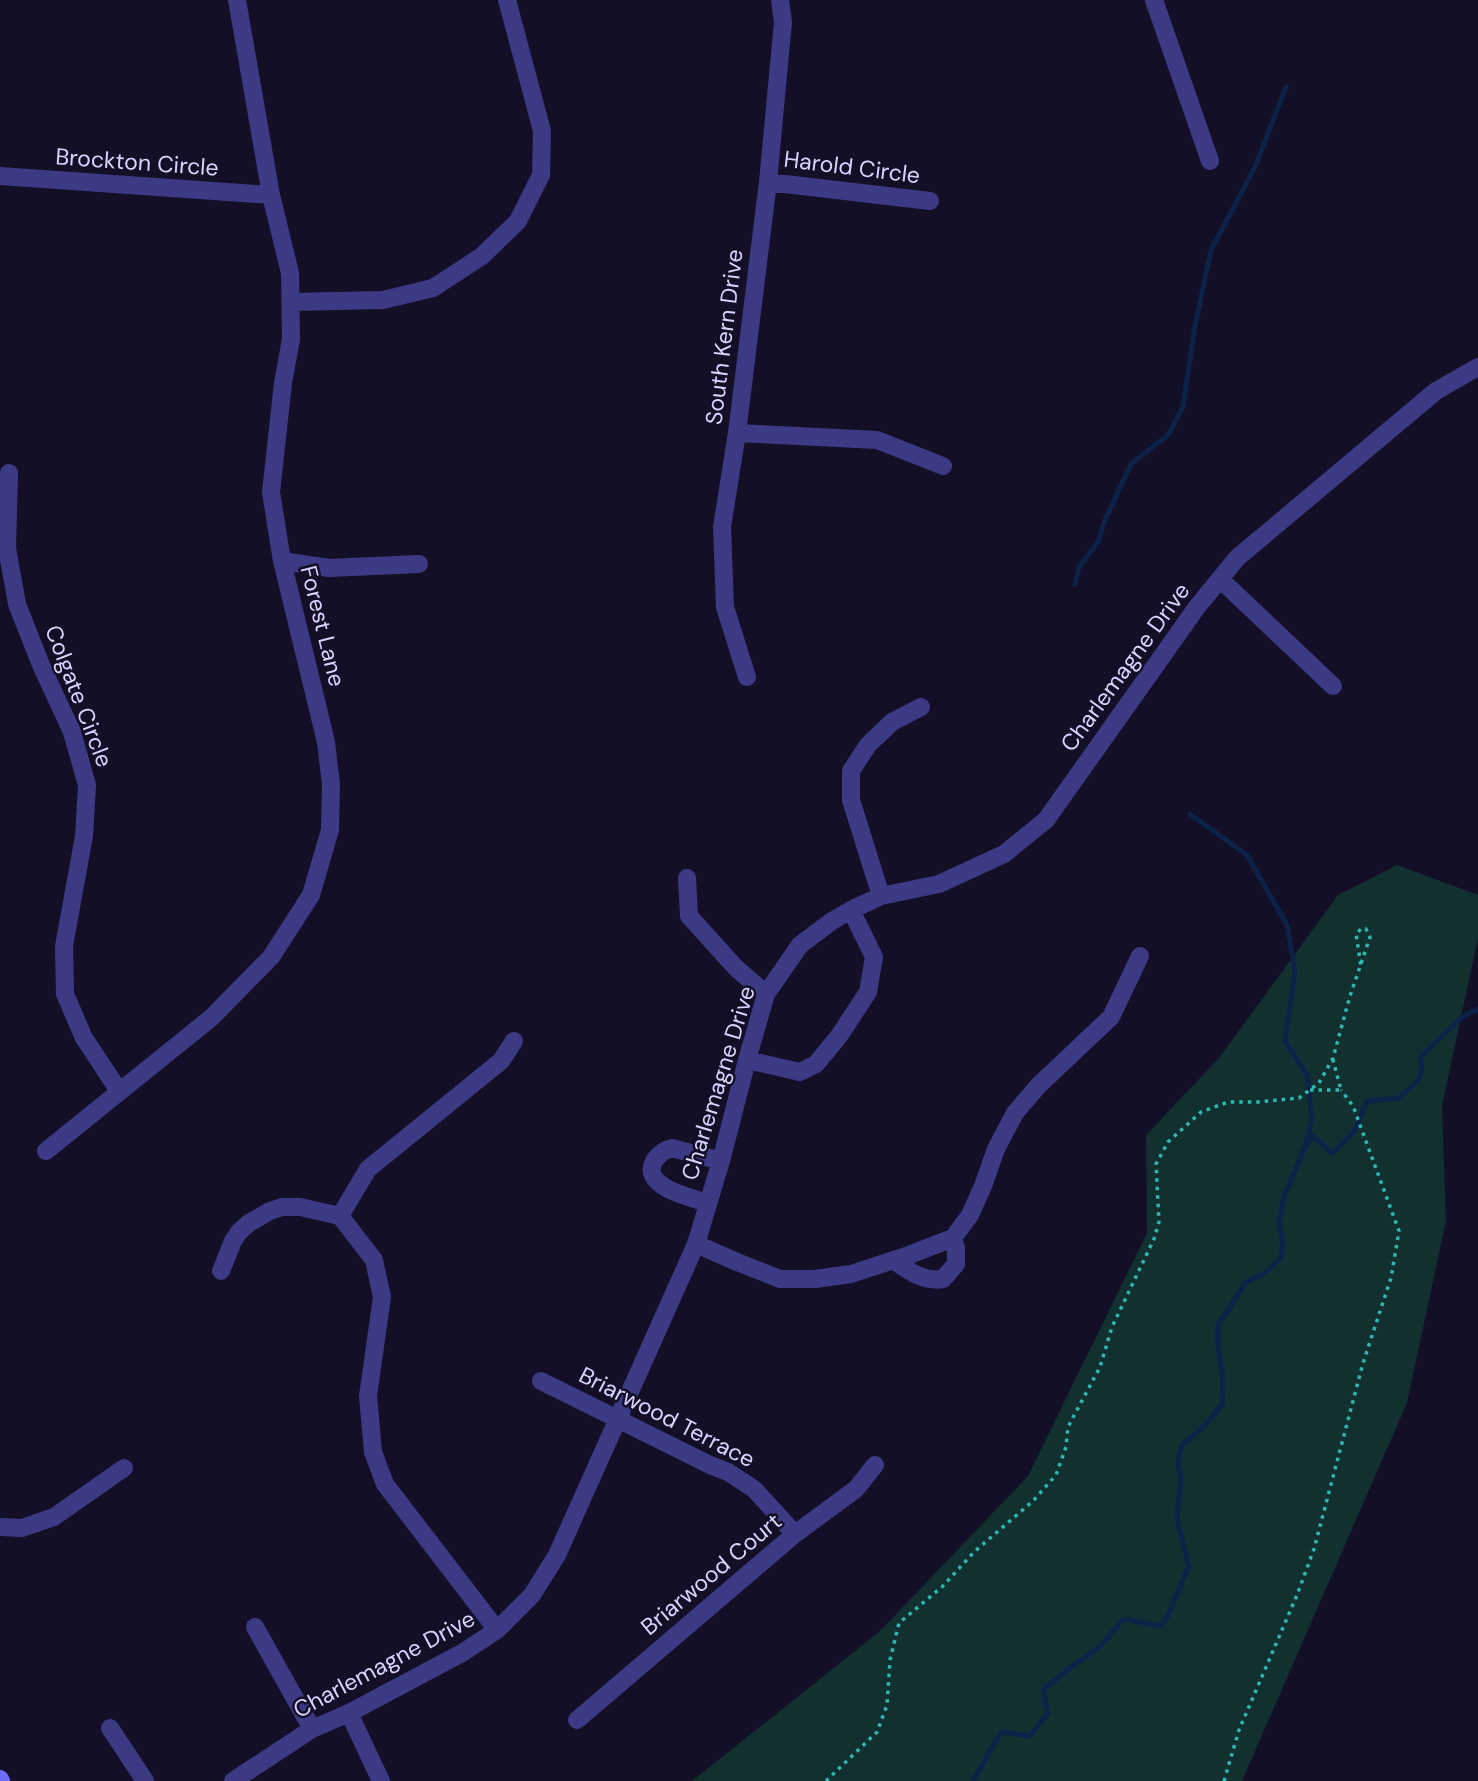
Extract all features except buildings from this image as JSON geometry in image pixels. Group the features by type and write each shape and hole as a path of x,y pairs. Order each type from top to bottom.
{"street":[{"name":"Forest Lane","path":"46,1152 211,1018 271,957 311,895 330,830 331,784 326,742 282,561 271,492 283,383 291,339 290,273 271,195 237,0"},
{"path":"291,302 383,300 433,288 482,256 518,221 541,175 542,131 508,0"},
{"name":"South Kern Drive","path":"747,677 725,607 722,527 737,433 768,182 783,22 780,0"},
{"path":"1154,0 1210,160"},
{"name":"Brockton Circle","path":"0,176 271,195"},
{"name":"Harold Circle","path":"768,182 930,201"},
{"name":"Charlemagne Drive","path":"233,1781 312,1729 349,1713 462,1653 497,1630 532,1595 557,1555 696,1244 766,994 800,945 832,921 881,896 939,884 1004,854 1046,820 1197,607 1237,558 1436,391 1478,367"},
{"path":"737,433 877,440 943,466"},
{"name":"Colgate Circle","path":"9,473 7,548 17,604 72,732 87,785 85,836 64,946 65,994 84,1038 119,1091"},
{"path":"282,561 329,568 419,564"},
{"path":"1220,579 1333,686"},
{"path":"881,896 851,800 851,771 868,745 892,722 921,706"},
{"path":"687,878 689,916 736,968 766,994"},
{"path":"747,1060 800,1072 816,1064 839,1036 868,992 873,970 874,957 851,910"},
{"path":"696,1244 780,1279 815,1279 851,1274 953,1238 970,1215 996,1149 1015,1113 1038,1086 1111,1017 1140,957"},
{"path":"340,1216 368,1169 501,1061 514,1041"},
{"path":"708,1203 666,1189 653,1175 652,1165 659,1155 672,1148 721,1161"},
{"path":"221,1271 239,1232 270,1210 282,1207 300,1207 340,1216 374,1260 382,1297 368,1396 373,1452 385,1484 497,1630"},
{"path":"893,1260 913,1274 926,1279 943,1279 956,1264 953,1238"},
{"name":"Briarwood Terrace","path":"541,1381 728,1472 754,1489 795,1534"},
{"name":"Briarwood Court","path":"577,1720 795,1534 856,1489 875,1465"},
{"path":"0,1527 22,1528 54,1517 124,1468"},
{"path":"255,1627 312,1729"},
{"path":"349,1713 381,1781"},
{"path":"110,1728 145,1781"}],"path":[{"path":"826,1781 877,1732 887,1704 890,1660 899,1623 943,1586 974,1552 1033,1501 1056,1475 1066,1447 1068,1427 1100,1367 1112,1327 1154,1239 1159,1222 1156,1164 1168,1142 1201,1112 1228,1102 1299,1098 1320,1083 1333,1058 1350,996 1361,967 1370,937 1366,929 1362,928 1356,934 1361,967"},
{"path":"1224,1781 1238,1730 1297,1595 1314,1549 1363,1363 1391,1278 1398,1244 1399,1231 1353,1106 1341,1090 1333,1058"},
{"path":"1310,1090 1341,1090"}],"green space":[{"path":"1397,865 1478,895 1478,938 1442,1106 1446,1221 1407,1403 1242,1781 692,1781 880,1631 1028,1476 1147,1233 1146,1135 1219,1058 1338,895"}],"waterway":[{"path":"1075,584 1079,567 1098,542 1105,520 1131,464 1168,435 1183,407 1195,326 1211,250 1255,167 1286,87"},
{"path":"973,1781 1001,1732 1030,1736 1048,1713 1043,1690 1101,1646 1123,1619 1162,1626 1170,1611 1189,1566 1177,1519 1181,1446 1204,1426 1222,1405 1223,1379 1218,1325 1245,1283 1267,1272 1281,1258 1283,1242 1279,1222 1284,1197 1305,1147 1312,1120 1307,1075 1285,1042 1295,972 1287,925 1247,855 1190,814"},
{"path":"1306,1145 1313,1136 1332,1153 1355,1130 1367,1101 1399,1098 1419,1080 1422,1065 1420,1057 1462,1017 1478,1009"}]}
